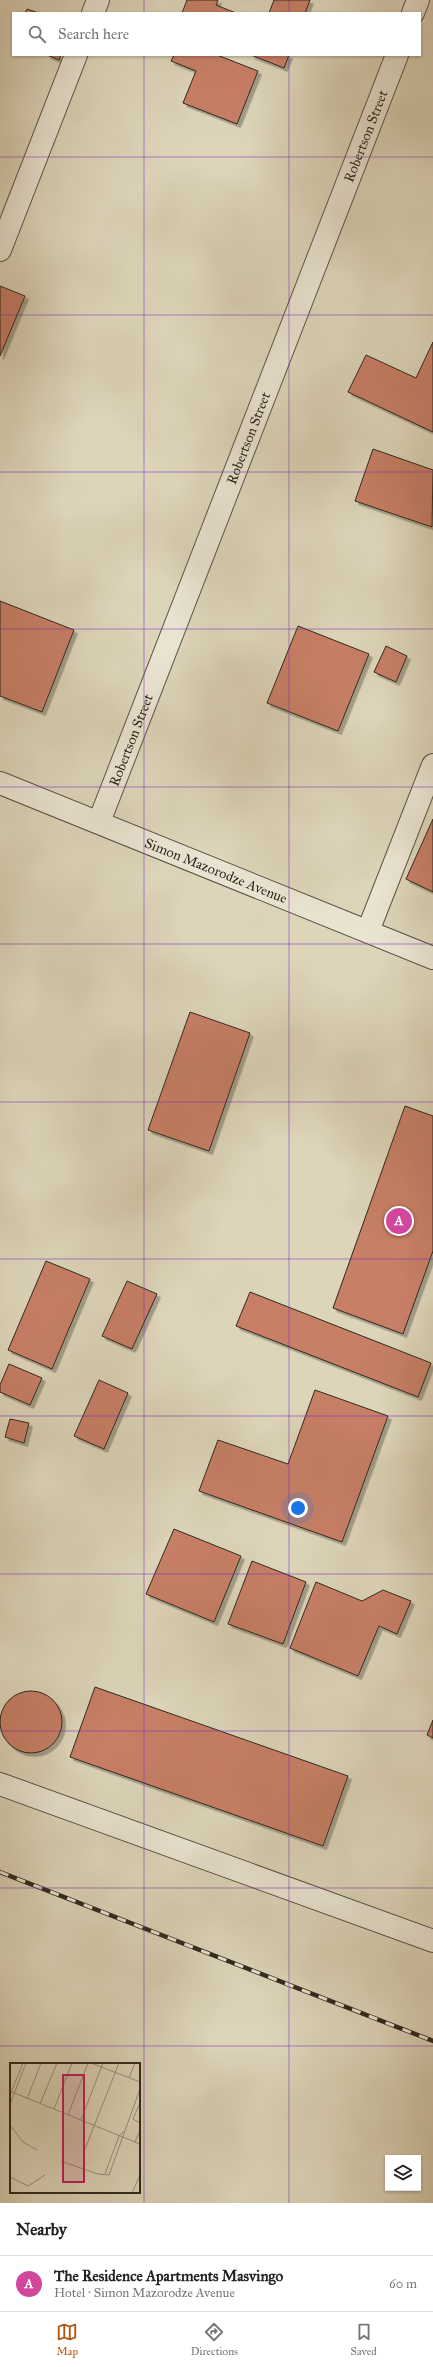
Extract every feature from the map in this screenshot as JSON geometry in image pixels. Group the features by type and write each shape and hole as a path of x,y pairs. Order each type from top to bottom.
{"street":[{"path":"93,12 98,0"},
{"path":"413,12 418,0"},
{"path":"0,250 76,56"},
{"name":"Robertson Street","path":"99,822 397,56"},
{"path":"368,931 433,765"},
{"name":"Simon Mazorodze Avenue","path":"0,783 433,958"},
{"path":"0,1784 433,1941"}],"building":[{"path":"187,0 218,0 216,5 234,12 182,12"},
{"path":"274,0 310,0 305,12 269,12"},
{"path":"27,9 36,12 26,12"},
{"path":"49,56 61,56 59,60"},
{"path":"174,56 220,56 258,71 237,124 183,103 196,71 171,61"},
{"path":"254,56 289,56 284,68"},
{"path":"0,286 25,296 0,356"},
{"path":"433,342 433,432 348,392 366,355 416,378"},
{"path":"373,449 433,470 432,527 355,501"},
{"path":"0,601 74,630 42,712 0,696"},
{"path":"298,626 369,654 338,731 267,703"},
{"path":"386,646 407,656 396,682 374,672"},
{"path":"433,819 433,892 406,879"},
{"path":"190,1012 250,1033 209,1151 148,1130"},
{"path":"405,1106 433,1116 433,1251 403,1334 333,1308"},
{"path":"46,1261 90,1279 52,1369 8,1350"},
{"path":"127,1281 157,1294 132,1349 102,1336"},
{"path":"250,1292 431,1363 418,1397 236,1326"},
{"path":"9,1364 42,1378 30,1405 0,1392 0,1385"},
{"path":"99,1380 128,1393 104,1449 74,1436"},
{"path":"315,1390 388,1416 342,1542 199,1491 218,1440 288,1464"},
{"path":"10,1419 29,1423 24,1443 5,1437"},
{"path":"174,1529 241,1556 214,1622 146,1594"},
{"path":"252,1561 306,1582 283,1644 228,1624"},
{"path":"316,1582 362,1601 383,1590 411,1601 397,1634 379,1626 358,1676 290,1648"},
{"path":"95,1687 348,1776 323,1846 70,1757"},
{"path":"31,1691 43,1694 53,1700 59,1710 62,1722 59,1734 53,1744 43,1750 31,1753 19,1750 9,1744 3,1734 0,1722 3,1710 9,1700 19,1694"},
{"path":"433,1720 433,1738 427,1735"}],"railway":[{"path":"0,1872 433,2041"}],"place":[{"name":"The Residence Apartments Masvingo","path":"399,1221"}]}
